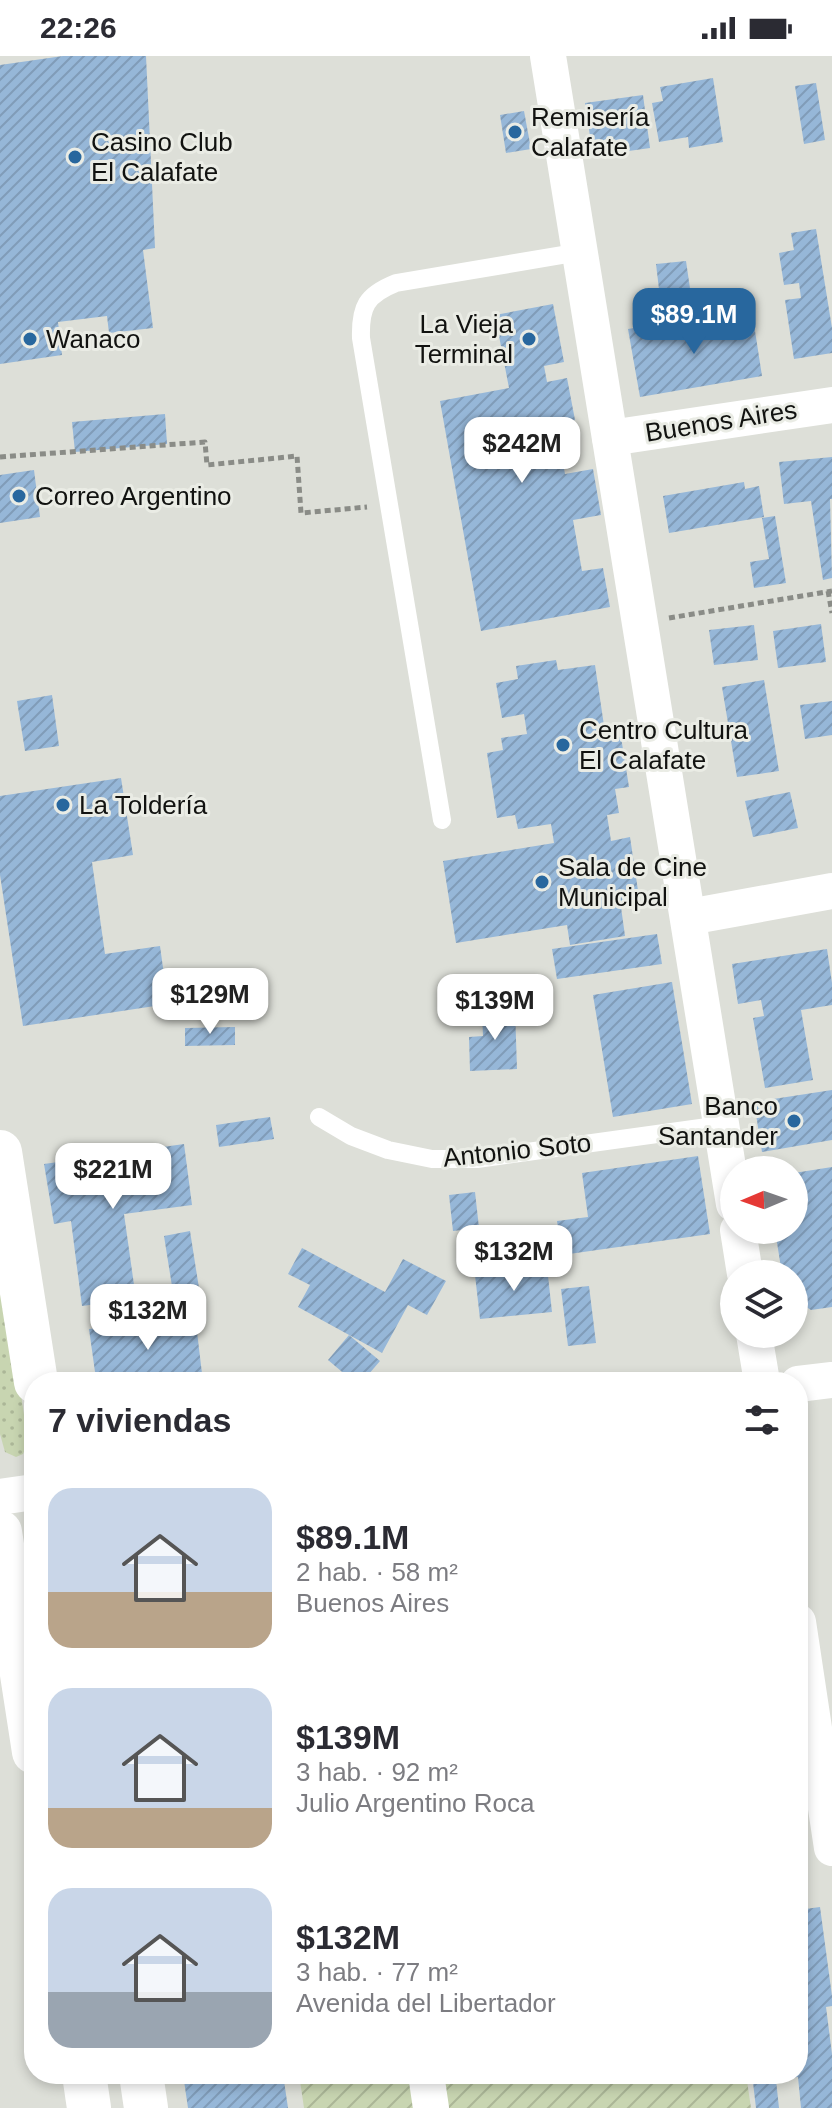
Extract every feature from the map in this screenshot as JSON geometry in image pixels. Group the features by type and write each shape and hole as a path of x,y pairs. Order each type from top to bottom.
{"main road":[{"path":"0,1152 34,1372"},
{"path":"0,1532 24,1687"},
{"path":"85,2084 89,2108"},
{"path":"142,2084 146,2108"}],"street":[{"path":"548,56 727,1156"},
{"name":"Buenos Aires","path":"610,438 832,405"},
{"path":"689,917 832,891"},
{"path":"756,1348 760,1372"},
{"path":"808,1383 832,1380"},
{"path":"0,1497 24,1493"},
{"path":"808,1688 832,1848"},
{"path":"427,2084 431,2108"}],"lane":[{"path":"442,820 360,317 368,300 380,289 396,283 580,252"},
{"name":"Antonio Soto","path":"319,1117 351,1136 388,1150 432,1159 477,1159 722,1125"}],"path":[{"path":"0,457 205,442 207,465 297,456 301,513 389,505"},
{"path":"640,623 830,591 832,613"}],"green space":[{"path":"0,1252 24,1415 23,1454 16,1457 5,1452 0,1434"},
{"path":"300,2084 747,2084 751,2108 304,2108"}],"building":[{"name":"Casino Club El Calafate","path":"63,56 146,56 155,248 143,250 153,328 109,333 107,316 58,322 62,355 0,364 0,65"},
{"path":"713,78 723,142 689,148 688,137 659,142 652,103 663,101 660,87"},
{"path":"816,83 825,140 804,144 795,86"},
{"path":"643,95 650,148 593,156 585,103"},
{"name":"Remisería Calafate","path":"524,111 531,149 506,153 500,115"},
{"path":"816,229 832,328 832,353 794,359 785,300 801,298 799,283 784,285 779,253 794,250 791,233"},
{"path":"686,261 692,302 661,306 656,264"},
{"path":"553,304 564,362 544,366 547,382 567,378 575,420 556,424 565,474 593,469 601,515 573,520 582,571 603,568 610,607 481,631 440,401 509,388 495,315"},
{"path":"753,318 762,376 640,397 628,329 668,322 670,333"},
{"path":"165,414 167,444 75,452 72,422"},
{"path":"832,457 832,578 823,580 811,501 784,504 779,462"},
{"name":"Correo Argentino","path":"34,470 40,517 0,523 0,475"},
{"path":"744,482 745,489 759,486 764,517 669,533 663,496"},
{"path":"775,516 786,583 754,588 750,562 769,559 762,518"},
{"path":"821,624 826,662 778,668 773,631"},
{"path":"754,625 758,660 714,665 709,630"},
{"path":"556,660 558,670 595,665 606,739 621,737 629,787 615,789 619,813 607,815 611,841 630,837 640,904 621,907 625,936 570,945 567,925 456,943 443,861 554,843 551,824 518,829 515,815 497,818 487,753 503,750 501,738 527,734 524,714 502,718 496,683 518,679 516,666"},
{"path":"764,680 779,771 737,777 722,687"},
{"path":"52,695 59,746 25,751 17,701"},
{"path":"832,701 832,735 805,739 800,705"},
{"path":"121,778 133,855 92,862 105,954 160,946 168,1004 23,1026 0,875 0,796"},
{"path":"790,792 798,828 753,837 745,801"},
{"path":"657,934 662,964 557,979 552,949"},
{"path":"827,949 832,1005 801,1010 813,1080 765,1088 753,1018 764,1016 761,1000 738,1004 732,964"},
{"path":"672,982 692,1104 613,1117 593,995"},
{"path":"515,1009 517,1069 470,1071 469,1037 483,1036 482,1010"},
{"path":"235,1027 235,1045 185,1046 185,1028"},
{"name":"Banco Santander","path":"832,1090 832,1140 762,1152 754,1102"},
{"path":"270,1117 274,1139 219,1147 216,1125"},
{"path":"184,1144 192,1205 124,1214 136,1299 82,1306 71,1221 54,1224 44,1164"},
{"path":"698,1156 710,1234 562,1255 557,1221 588,1217 582,1173"},
{"path":"832,1167 832,1307 811,1310 808,1308 808,1260 780,1260 777,1244 808,1244 808,1171"},
{"path":"475,1192 479,1228 453,1231 449,1195"},
{"path":"190,1231 201,1301 175,1305 164,1236"},
{"path":"302,1248 385,1292 403,1259 446,1281 427,1315 408,1305 382,1353 298,1307 310,1285 288,1274"},
{"path":"547,1267 552,1312 480,1319 475,1275"},
{"path":"589,1286 596,1343 568,1346 561,1289"},
{"path":"195,1315 202,1372 95,1372 89,1329"},
{"path":"349,1335 380,1361 371,1372 342,1372 328,1360"},
{"path":"820,1907 832,1996 832,2006 826,2007 832,2054 832,2108 801,2108 799,2084 808,2084 808,1909"},
{"path":"184,2084 284,2084 288,2108 188,2108"},
{"path":"753,2084 776,2084 779,2108 756,2108"}],"place":[{"name":"Remisería Calafate","path":"515,132"},
{"name":"Casino Club El Calafate","path":"75,157"},
{"name":"Wanaco","path":"30,339"},
{"name":"La Vieja Terminal","path":"529,339"},
{"name":"Correo Argentino","path":"19,496"},
{"name":"Centro Cultura El Calafate","path":"563,745"},
{"name":"La Toldería","path":"63,805"},
{"name":"Sala de Cine Municipal","path":"542,882"},
{"name":"Banco Santander","path":"794,1121"}]}
